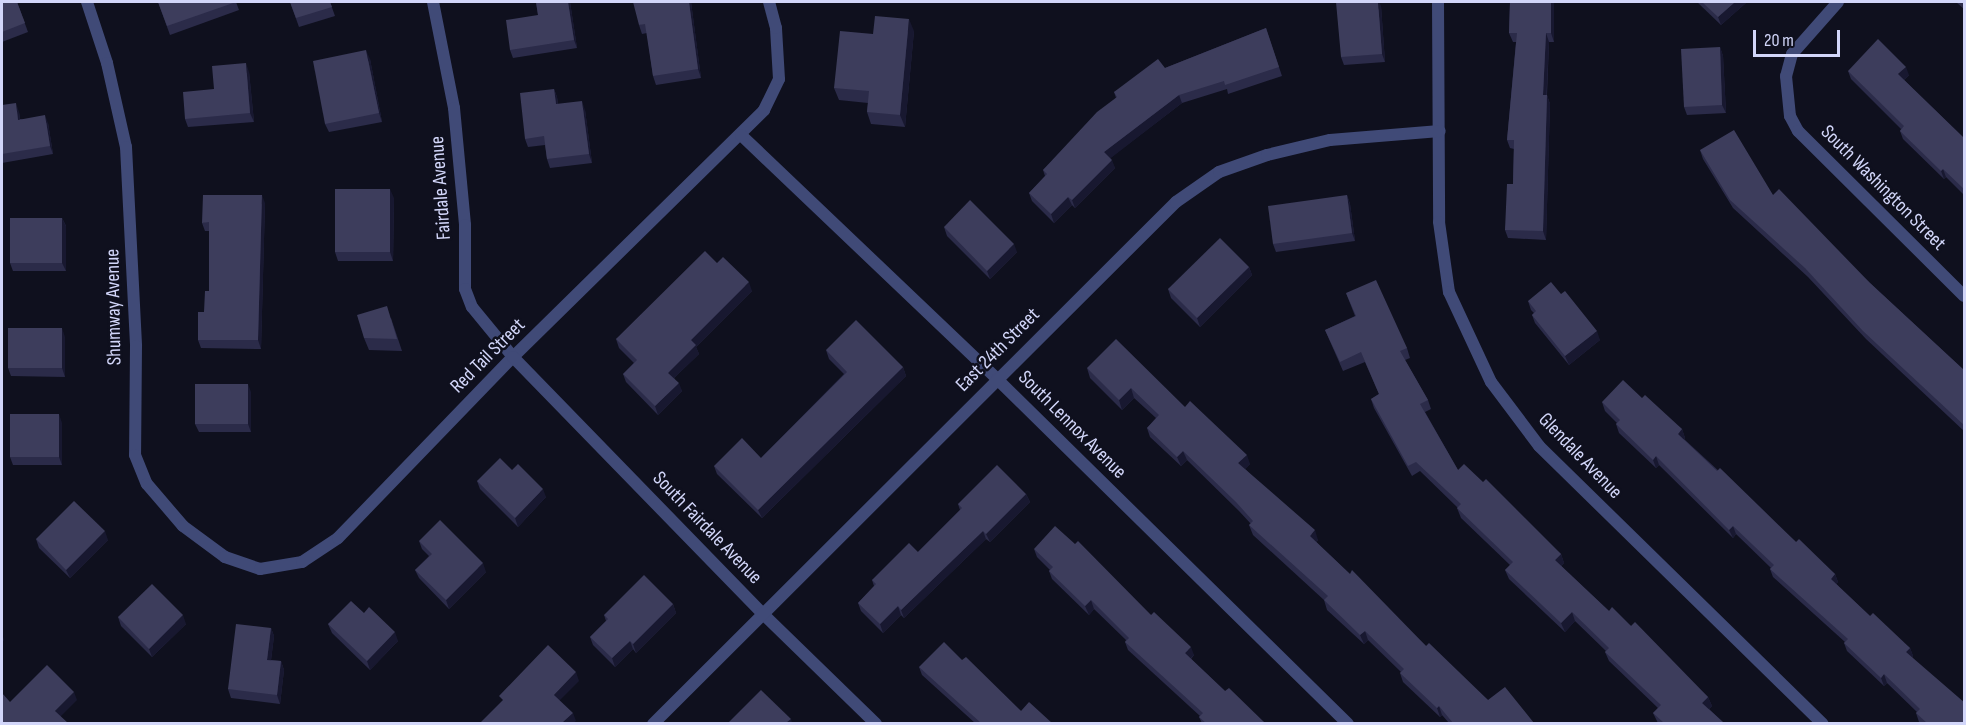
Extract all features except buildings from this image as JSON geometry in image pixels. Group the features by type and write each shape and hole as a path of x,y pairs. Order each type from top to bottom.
{"street":[{"name":"Shumway Avenue","path":"87,2 107,63 126,147 135,335 135,455 147,484 168,511 199,540 246,567"},
{"name":"Fairdale Avenue","path":"433,2 454,108 462,171 465,289 471,307 513,357"},
{"path":"741,135 764,110 779,79 776,28 769,2"},
{"name":"Glendale Avenue","path":"1438,2 1439,222 1449,292 1491,382 1539,446 1822,723"},
{"name":"South Washington Street","path":"1838,2 1792,54 1786,76 1786,100 1798,131 1965,296"},
{"name":"East 24th Street","path":"653,723 1141,234 1176,202 1219,172 1267,154 1330,140 1440,131"},
{"name":"Red Tail Street","path":"246,567 278,568 322,552 513,357 741,135"},
{"name":"South Lennox Avenue","path":"741,135 997,379 1348,723"},
{"name":"South Fairdale Avenue","path":"513,357 762,613 876,723"}]}
